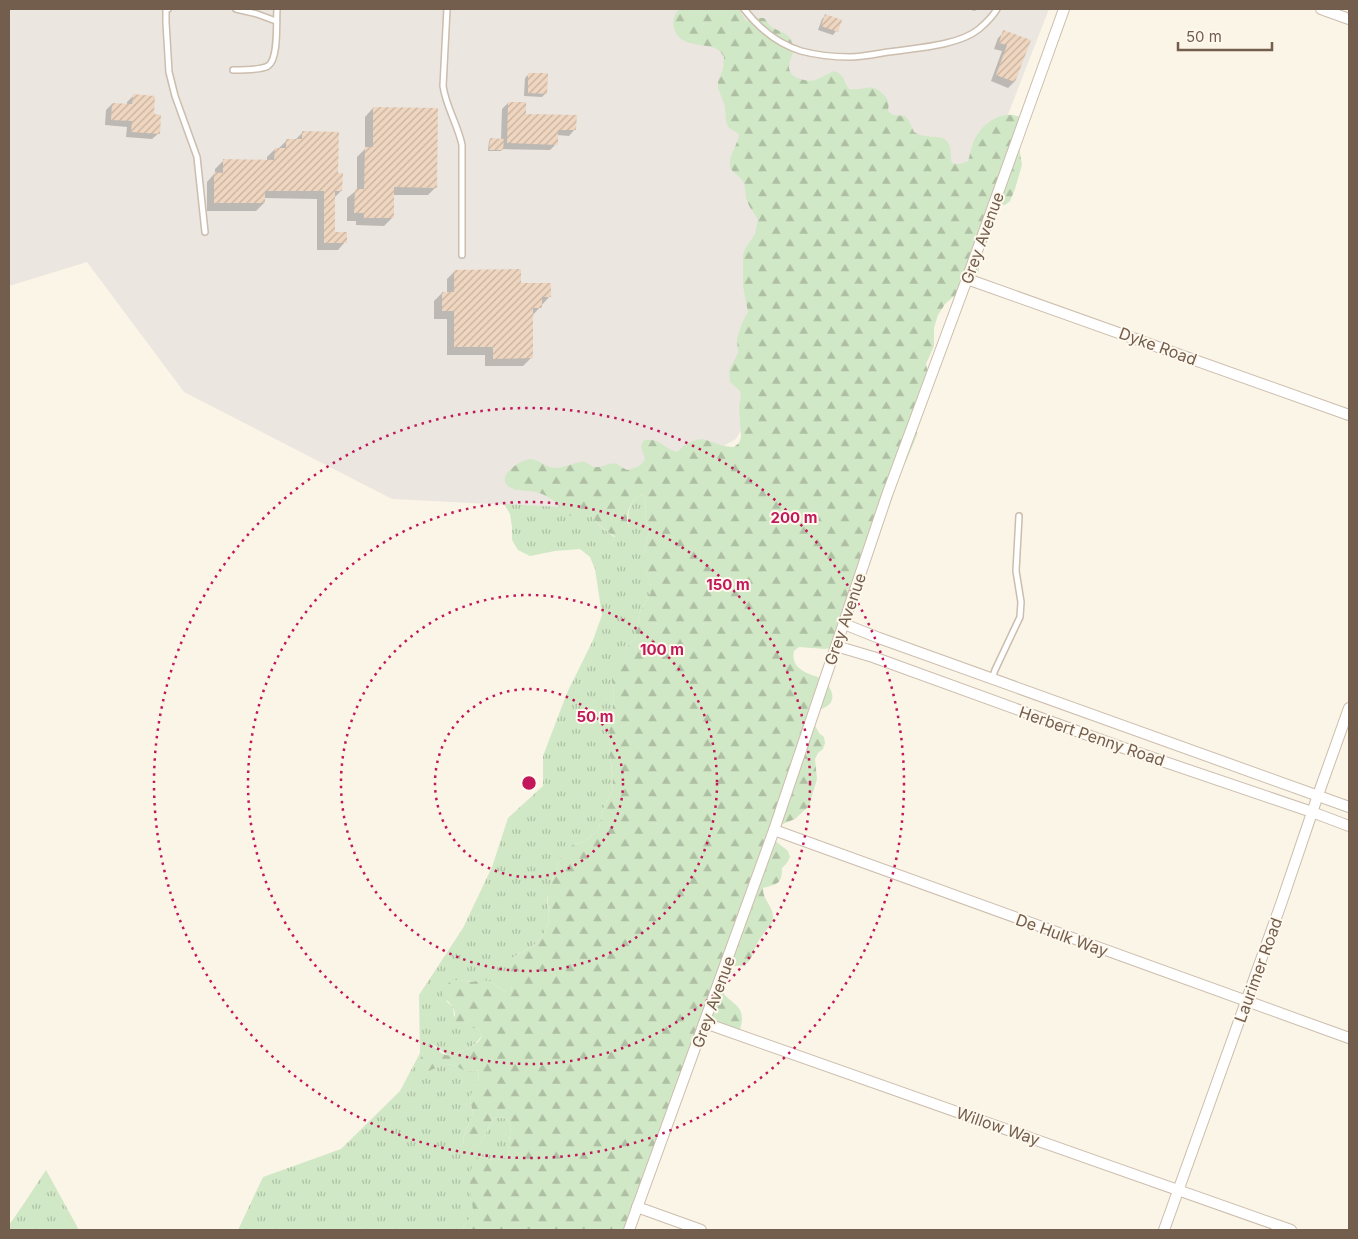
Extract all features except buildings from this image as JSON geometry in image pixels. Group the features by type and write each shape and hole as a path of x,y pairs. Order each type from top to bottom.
{"street":[{"name":"Grey Avenue","path":"629,1230 774,830 887,494 1064,9"},
{"path":"1320,9 1349,19"},
{"name":"Dyke Road","path":"967,279 1349,415"},
{"name":"Herbert Penny Road","path":"844,624 888,642 1349,807"},
{"name":"Herbert Penny Road","path":"836,646 872,657 1118,746 1349,826"},
{"name":"Laurimer Road","path":"1164,1230 1349,708"},
{"name":"De Hulk Way","path":"774,830 1349,1038"},
{"name":"Willow Way","path":"705,1023 1291,1230"},
{"path":"637,1207 701,1230"}],"lane":[{"path":"168,9 166,9 166,24 169,72 175,96 197,157 205,232"},
{"path":"236,9 276,21"},
{"path":"233,70 263,68 273,60 277,9"},
{"path":"447,9 443,86 444,94 458,128 462,145 462,255"},
{"path":"744,9 754,22 776,39 800,50 851,58 940,44 959,39 978,29 997,9"},
{"path":"992,679 1020,617 1016,571 1020,516"}],"shaded area":[{"path":"9,9 1049,9 979,189 825,282 736,439 611,510 392,499 184,392 87,262 9,286"}],"green space":[{"path":"679,9 739,9 746,21 764,18 771,26 791,40 793,52 789,67 793,75 808,81 821,78 834,71 842,76 849,89 875,88 887,99 888,111 893,115 905,116 914,132 923,136 940,137 946,140 950,147 952,163 960,164 968,161 977,135 991,121 1006,115 1020,117 1027,122 1020,147 1022,165 1010,201 1005,205 999,205 984,243 978,273 975,278 945,304 938,315 934,328 934,346 926,364 931,388 930,394 920,403 917,435 904,465 890,480 831,648 799,647 794,651 793,657 797,666 801,670 821,678 830,688 832,697 828,705 816,711 813,722 819,733 824,737 825,743 815,759 817,779 809,806 795,819 773,828 773,839 788,851 790,857 782,868 780,880 763,888 764,896 772,910 772,922 759,940 751,958 744,966 725,965 723,971 721,988 742,1014 740,1029 730,1031 718,1029 705,1036 629,1230 462,1230 473,1210 470,1189 472,1166 479,1156 498,1160 508,1155 510,1124 506,1119 494,1118 477,1147 466,1151 463,1139 473,1112 470,1101 471,1094 478,1083 479,1071 465,1071 455,1066 444,1065 419,1076 415,1070 426,1042 443,1054 449,1055 463,1051 480,1040 482,1034 478,1028 466,1029 458,1024 454,1009 444,998 442,989 452,980 471,982 483,980 489,981 505,992 511,992 512,986 506,975 508,963 512,958 534,945 543,935 549,917 547,891 560,857 574,844 585,841 599,828 603,809 612,792 613,779 609,747 614,694 613,669 634,639 637,632 639,614 651,592 651,586 643,562 643,554 650,530 645,510 646,498 643,494 636,498 629,508 627,520 629,532 626,537 620,539 604,529 591,516 567,515 554,501 546,496 516,490 508,486 505,482 505,477 516,465 530,459 555,468 583,462 595,467 614,463 627,470 640,465 645,459 641,447 643,441 657,441 677,452 687,444 702,439 723,446 734,447 739,443 741,437 740,391 730,382 729,370 738,353 738,335 748,312 743,286 743,255 755,234 758,220 747,200 744,182 732,170 730,165 739,134 728,127 725,106 718,88 724,57 715,48 685,41 677,34 673,22"},
{"path":"643,494 646,498 646,518 650,530 643,554 643,561 651,592 639,614 637,633 626,648 612,681 614,694 609,747 613,779 612,792 603,809 599,828 585,841 574,844 560,857 547,897 548,924 543,935 534,945 512,958 511,992 505,992 489,981 471,982 458,980 446,1001 453,1007 454,1016 472,1027 478,1028 482,1034 477,1042 467,1049 447,1055 432,1044 423,1047 423,1053 416,1070 419,1075 444,1065 449,1065 466,1071 479,1071 478,1083 471,1095 470,1101 473,1112 463,1139 464,1145 467,1150 473,1149 481,1142 494,1118 506,1119 510,1124 508,1155 498,1160 480,1156 472,1198 472,1216 462,1230 238,1230 263,1177 341,1149 400,1091 420,1053 419,995 463,928 492,867 508,818 543,786 543,756 567,693 593,640 602,615 595,569 590,557 580,549 530,556 518,550 512,540 510,514 504,504 559,507 560,509 591,516 614,537 629,531 629,510 634,501"},
{"path":"46,1170 79,1230 9,1230 9,1225"}]}
